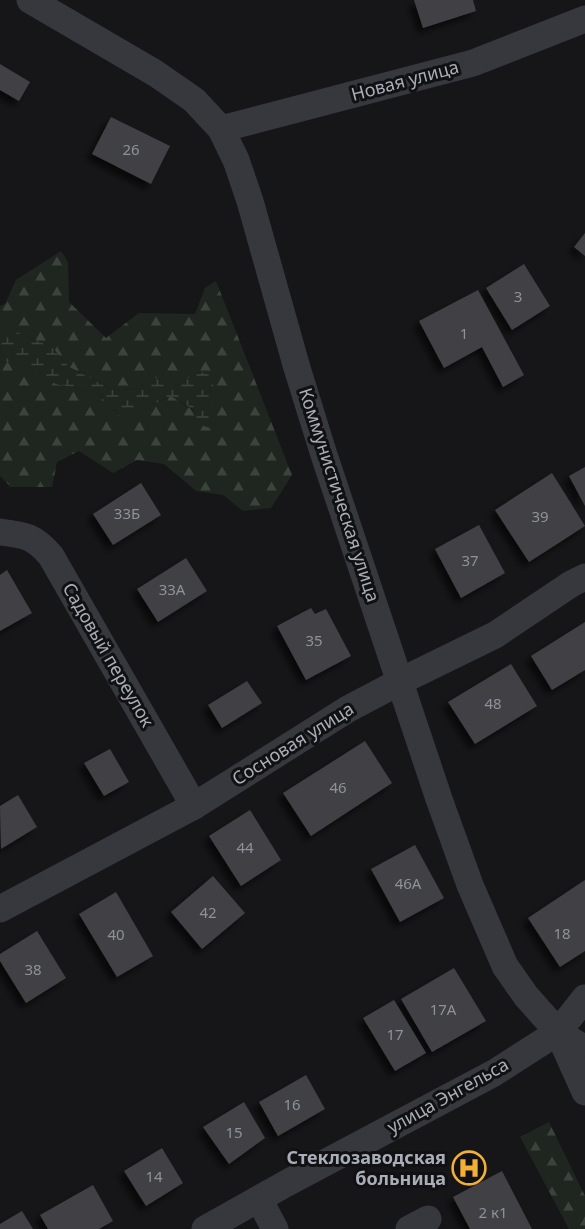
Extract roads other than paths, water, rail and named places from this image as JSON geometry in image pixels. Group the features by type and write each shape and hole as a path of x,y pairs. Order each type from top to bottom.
{"street":[{"name":"Коммунистическая улица","path":"30,0 155,74 194,100 221,129 236,160 250,201 324,454 470,885 505,966 526,996 558,1032 585,1049"},
{"name":"Новая улица","path":"221,129 473,63 585,19"},
{"name":"Садовый переулок","path":"0,532 23,535 40,543 51,556 194,806"},
{"name":"Сосновая улица","path":"0,909 194,806 348,709 495,635 585,577"},
{"name":"улица Энгельса","path":"205,1229 494,1073 558,1032 585,999"},
{"path":"558,1032 585,1092"},
{"path":"259,1199 275,1229"}],"place":[{"name":"Стеклозаводская больница","path":"469,1168"}]}
